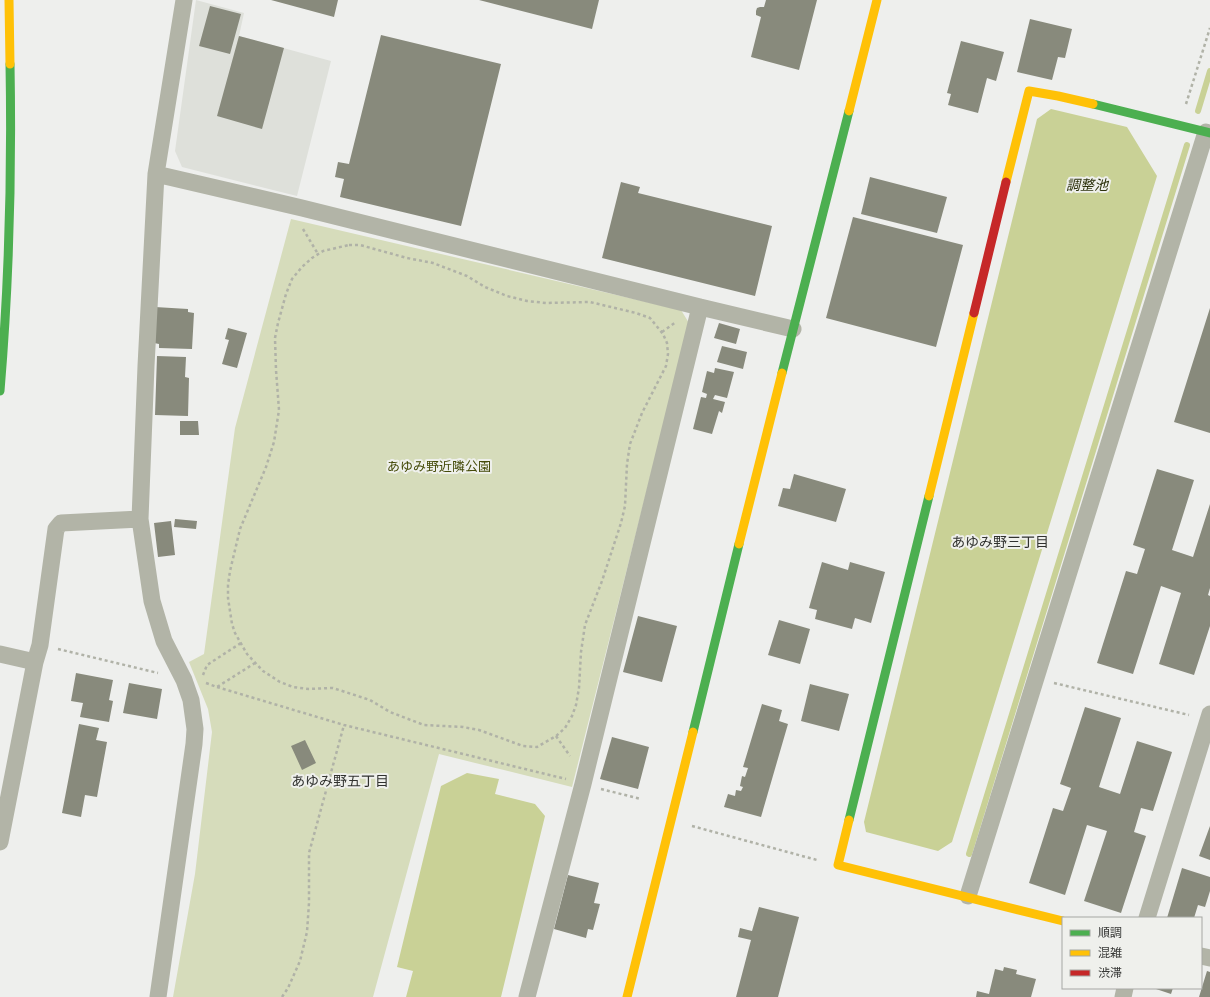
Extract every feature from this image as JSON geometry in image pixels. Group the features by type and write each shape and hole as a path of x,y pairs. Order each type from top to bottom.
{"main road":[{"path":"0,391 8,257 11,63 10,0"},
{"path":"627,997 793,329 877,0"},
{"path":"1062,921 968,896 838,865 1029,91 1058,96 1208,133"}],"street":[{"path":"158,997 195,729 191,700 184,680 164,641 152,601 140,519 156,174 184,0"},
{"path":"968,896 1208,133"},
{"path":"156,174 302,208 793,329"},
{"path":"527,997 583,784 700,307"},
{"path":"0,842 35,662 40,645 56,529 61,523 140,519"},
{"path":"0,654 35,662"},
{"path":"1147,917 1209,718"}],"path":[{"path":"1179,125 1210,28"},
{"path":"302,208 299,221 318,254"},
{"path":"360,245 439,265 467,276 492,290 507,296 527,301 546,304 590,302 636,313 650,318 663,334 667,343 667,360 662,377 642,414 630,444 627,464 625,506 602,581 585,625 576,705 565,728 556,736 537,747 523,746 479,730 463,727 424,725 390,712 370,700 333,688 309,689 293,687 271,677 255,663 247,654 235,633 228,598 228,585 240,529 266,467 274,442 279,410 275,354 275,338 278,323 292,279 302,267 318,254 323,250 336,247 360,245"},
{"path":"241,643 207,664 201,681 344,725 642,799"},
{"path":"40,645 184,680"},
{"path":"217,687 255,663"},
{"path":"1036,679 1209,718"},
{"path":"282,997 288,988 300,961 307,932 309,903 309,853 344,725"},
{"path":"690,826 819,860"}],"shaded area":[{"path":"196,0 244,13 239,36 331,61 297,196 182,167 175,151"}],"green space":[{"name":"あゆみ野近隣公園","path":"291,219 681,310 689,323 572,787 439,754 373,997 173,997 195,874 212,732 208,709 189,662 204,654 235,428"}],"water":[{"name":"調整池","path":"1051,109 1127,127 1157,176 952,842 938,851 866,832 864,822 1037,119"},
{"path":"467,773 499,779 495,794 535,804 545,816 501,997 406,997 413,971 397,967 441,786"}],"building":[{"path":"271,0 338,0 334,17"},
{"path":"479,0 599,0 592,29"},
{"path":"766,0 817,0 799,70 751,57 761,17 756,15 756,11 757,8 764,7"},
{"path":"210,6 241,14 230,54 199,46"},
{"path":"1030,19 1072,29 1065,58 1058,57 1052,80 1017,72"},
{"path":"381,35 501,64 461,226 340,197 344,179 335,177 338,162 349,164"},
{"path":"239,36 284,48 262,129 217,116"},
{"path":"961,41 1004,52 996,81 987,78 978,113 948,105 951,94 947,93"},
{"path":"870,177 947,197 937,233 861,214"},
{"path":"621,182 640,187 638,193 772,226 755,296 602,258"},
{"path":"853,217 963,245 936,347 826,318"},
{"path":"155,307 188,309 188,312 194,313 192,349 159,348 159,344 154,343"},
{"path":"1210,308 1210,433 1174,422"},
{"path":"719,323 740,329 736,344 714,338"},
{"path":"228,328 247,333 237,368 222,364 229,340 225,339"},
{"path":"722,346 747,352 743,369 717,362"},
{"path":"157,356 186,357 185,377 189,378 188,416 155,415"},
{"path":"715,368 734,372 727,398 715,395 713,399 725,402 722,413 719,411 712,434 693,429 701,397 706,398 707,394 702,392 707,371 714,373"},
{"path":"180,421 198,421 199,435 180,435"},
{"path":"1157,469 1194,480 1172,550 1193,557 1210,504 1210,588 1208,595 1210,596 1210,626 1194,675 1159,664 1181,593 1161,586 1133,674 1097,663 1126,571 1137,574 1145,549 1133,545"},
{"path":"794,474 846,489 836,522 778,506 783,488 790,489"},
{"path":"175,519 197,521 196,529 174,527"},
{"path":"171,521 175,555 158,557 154,523"},
{"path":"822,562 848,570 850,562 885,572 871,623 855,618 852,629 815,619 817,610 809,608"},
{"path":"638,616 677,626 662,682 623,672"},
{"path":"779,620 810,629 800,664 768,655"},
{"path":"76,673 113,680 109,700 113,701 109,722 80,717 83,703 71,701"},
{"path":"129,683 162,689 157,719 123,713"},
{"path":"810,684 849,694 839,731 801,721"},
{"path":"762,704 782,710 779,721 788,724 761,817 724,807 728,794 735,796 736,790 741,791 743,787 740,786 742,776 745,777 748,768 743,767"},
{"path":"1085,707 1121,718 1099,787 1120,794 1137,741 1172,752 1153,811 1141,808 1134,832 1146,836 1121,913 1084,901 1107,831 1087,825 1065,895 1029,883 1053,808 1063,811 1071,788 1060,784"},
{"path":"79,724 99,728 96,740 107,742 97,797 85,795 81,817 62,813"},
{"path":"612,737 649,747 638,789 600,779"},
{"path":"305,740 316,763 302,770 291,746"},
{"path":"1210,826 1210,860 1199,856"},
{"path":"1182,868 1210,877 1210,891 1205,907 1198,905 1194,917 1167,917"},
{"path":"568,875 599,883 594,903 600,904 593,930 588,929 586,938 554,929"},
{"path":"759,907 799,917 778,997 736,997 751,940 738,937 740,928 752,931"},
{"path":"1004,967 1017,970 1016,974 1036,979 1031,997 976,997 977,991 989,994 995,969 1003,971"},
{"path":"1207,971 1210,972 1210,997 1199,997"},
{"path":"1156,989 1173,989 1171,994"}],"waterway":[{"path":"1198,111 1210,71"},
{"path":"969,854 1187,145"}],"traffic: fast":[{"path":"0,391 6,310 9,228 11,146 10,64"},
{"path":"1093,104 1210,133"},
{"path":"782,373 849,111"},
{"path":"849,820 929,496"},
{"path":"693,732 739,544"}],"traffic: slow":[{"path":"9,0 10,64"},
{"path":"849,111 877,0"},
{"path":"1006,182 1029,91 1093,104"},
{"path":"929,496 974,313"},
{"path":"739,544 782,373"},
{"path":"627,997 693,732"},
{"path":"849,820 838,865 1062,921"}],"traffic: jam":[{"path":"974,313 1006,182"}],"district":[{"name":"あゆみ野三丁目","path":"1000,542"},
{"name":"あゆみ野五丁目","path":"340,781"}]}
